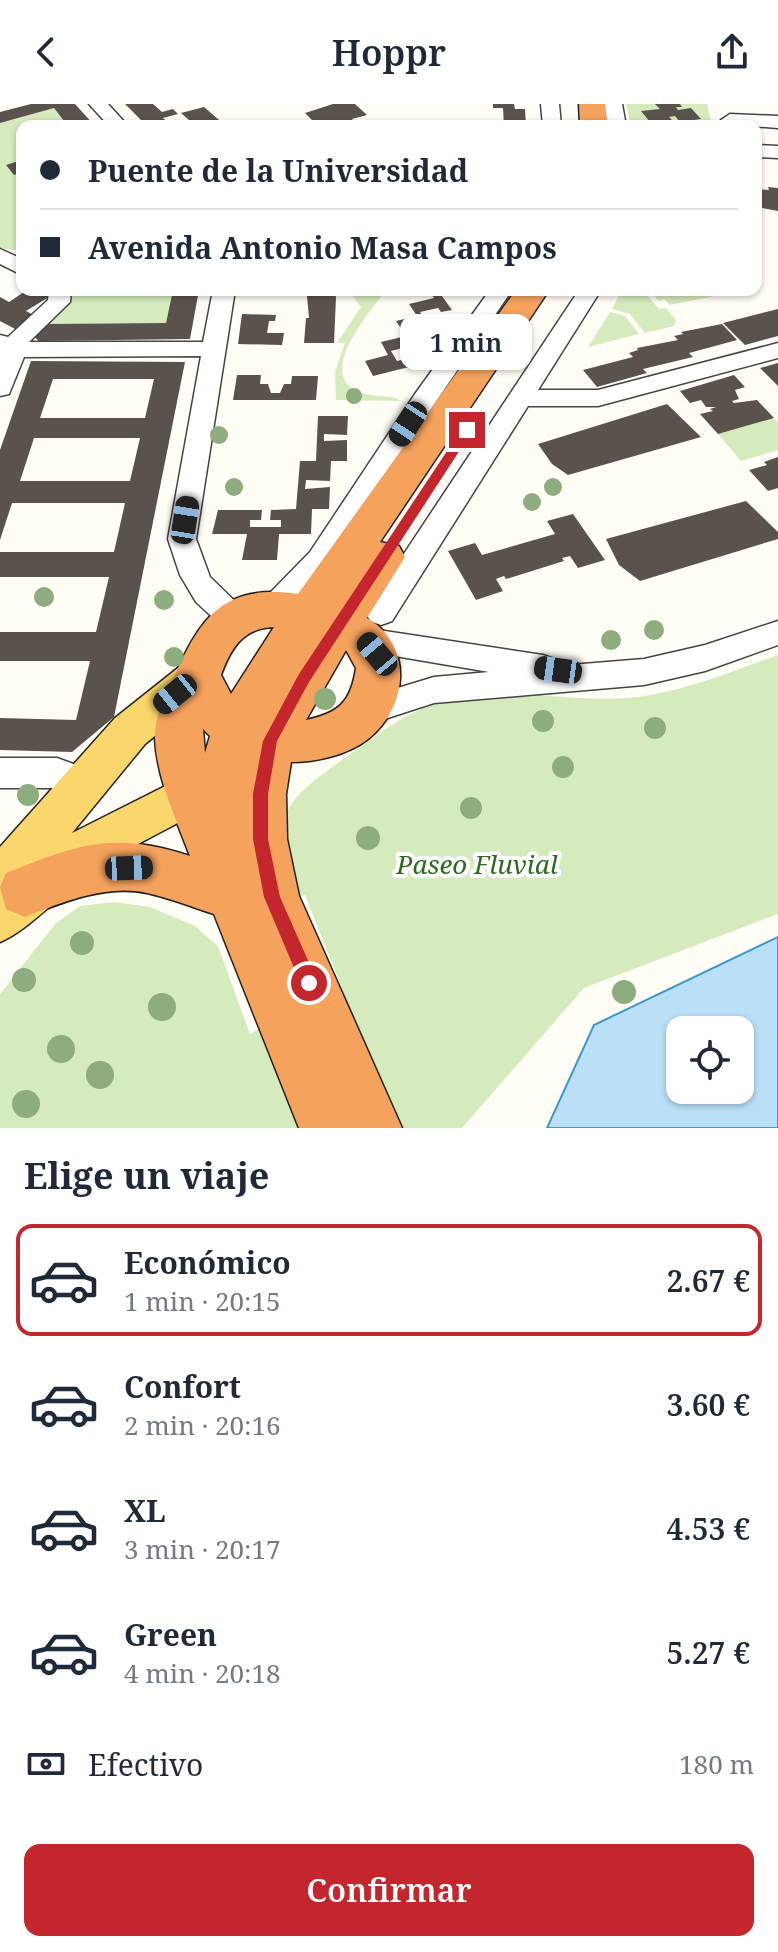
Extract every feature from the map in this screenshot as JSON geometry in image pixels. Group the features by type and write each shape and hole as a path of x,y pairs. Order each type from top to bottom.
{"highway":[{"path":"230,760 304,678 323,616 529,296"},
{"path":"371,1128 252,907 261,839 261,794 230,760 179,729 183,707 198,676 205,650 323,616 553,296"},
{"path":"230,760 344,731 366,711 376,690 379,670 377,654 323,616"},
{"path":"198,676 204,695 219,715 230,760 252,907 330,1128"},
{"path":"8,897 69,876 112,868 145,867 252,907"}],"main road":[{"path":"8,897 86,784 130,731 198,676"},
{"path":"8,897 230,760"}],"street":[{"path":"98,104 113,120"},
{"path":"729,117 758,120"},
{"path":"0,388 7,346 59,302 60,296"},
{"path":"223,296 182,539 186,560 206,597 323,616 437,653 588,675"},
{"path":"323,616 320,560 424,400 497,296"},
{"path":"323,616 519,397 586,296"},
{"path":"7,346 214,349"},
{"path":"519,397 564,400 598,398 778,350"},
{"path":"366,711 434,690 644,672 705,658 778,633"},
{"path":"0,773 57,773 86,784"}],"green space":[{"path":"626,104 707,104 711,120 630,120"},
{"path":"54,108 63,120 16,120 16,250 0,248 0,123"},
{"path":"66,296 172,296 166,323 45,324"},
{"path":"353,296 382,296 349,344 342,373 348,385 362,393 401,401 336,400 335,372 345,343 337,343 361,307"},
{"path":"619,296 648,296 659,309 666,308 676,320 674,326 645,333 630,314 612,309"},
{"path":"654,296 715,296 670,305 664,299 659,301"},
{"path":"610,312 625,316 639,334 588,347"},
{"path":"774,418 778,422 778,450 741,461 718,434"},
{"name":"Paseo Fluvial","path":"778,655 778,914 584,988 462,1128 0,1128 0,994 56,923 80,906 114,902 150,907 195,926 218,946 250,1034 340,983 305,895 294,898 284,829 286,815 304,789 367,742 410,715 434,704 459,698 513,694 597,699 651,695 699,683"}],"water":[{"path":"778,937 778,1128 547,1128 594,1025"}],"building":[{"path":"31,104 75,104 90,120 63,120 54,108 0,123 0,112"},
{"path":"125,104 153,104 162,112 173,109 178,114 163,118 165,120 141,120"},
{"path":"333,104 355,104 367,115 353,120 312,120 305,113"},
{"path":"493,104 514,104 515,109 525,109 526,120 504,120 503,108 493,108"},
{"path":"655,104 680,104 682,107 676,107 678,110 691,108 701,119 678,120 675,116 669,117 672,120 648,120 641,111 660,109"},
{"path":"204,107 219,120 189,120 181,113"},
{"path":"16,162 16,174 14,175 6,165"},
{"path":"768,187 778,188 778,211 762,208 762,189 769,190"},
{"path":"18,296 49,297 26,311 37,317 17,330 0,321 0,297 9,302"},
{"path":"172,296 198,296 190,339 39,341 34,337 45,324 166,323"},
{"path":"307,296 336,296 334,343 304,343 306,318 309,318"},
{"path":"432,296 442,296 452,310 441,312 438,308 420,312 426,322 434,320 439,328 414,334 424,348 412,351 410,346 391,351 397,361 405,359 409,367 373,376 365,361 388,355 381,342 406,336 396,321 417,316 409,304 434,298"},
{"path":"778,309 778,336 745,345 723,323"},
{"path":"242,314 276,315 275,321 269,321 267,333 284,333 282,345 238,344"},
{"path":"722,324 737,340 689,353 693,357 643,369 647,373 597,387 583,370 633,357 629,353 637,348 678,340 674,336 683,334 681,332"},
{"path":"31,361 185,362 114,717 72,752 0,750 0,718 76,720 90,661 0,661 0,632 96,632 109,577 0,577 0,552 114,552 125,503 12,503 0,540 0,450","holes":["53,379 154,379 145,418 40,418","34,438 140,438 130,481 20,481"]},
{"path":"778,363 778,386 760,368"},
{"path":"237,375 261,375 260,384 268,384 271,393 280,393 284,384 291,384 292,376 318,376 316,400 233,400"},
{"path":"734,375 745,387 735,390 739,399 732,401 757,400 774,418 718,434 700,414 713,411 710,409 716,407 706,407 701,400 690,403 680,391"},
{"path":"667,404 701,437 568,475 552,464 538,444"},
{"path":"318,416 348,416 347,435 324,434 324,441 347,440 347,461 331,461 330,481 306,480 305,489 330,487 329,509 312,509 311,534 279,534 277,560 242,560 247,534 212,534 218,510 262,510 261,520 250,520 250,527 281,527 281,520 270,520 271,510 296,509 300,461 316,461"},
{"path":"778,457 778,488 768,491 749,470 767,465 764,462"},
{"path":"746,501 778,532 778,539 640,581 619,565 606,539"},
{"path":"573,514 605,560 578,568 570,556 562,558 564,561 506,579 504,576 496,579 503,591 476,600 448,551 475,543 482,555 555,534 547,521"}],"route":[{"path":"309,983 272,897 261,839 261,794 270,741 304,678 467,430"}]}
